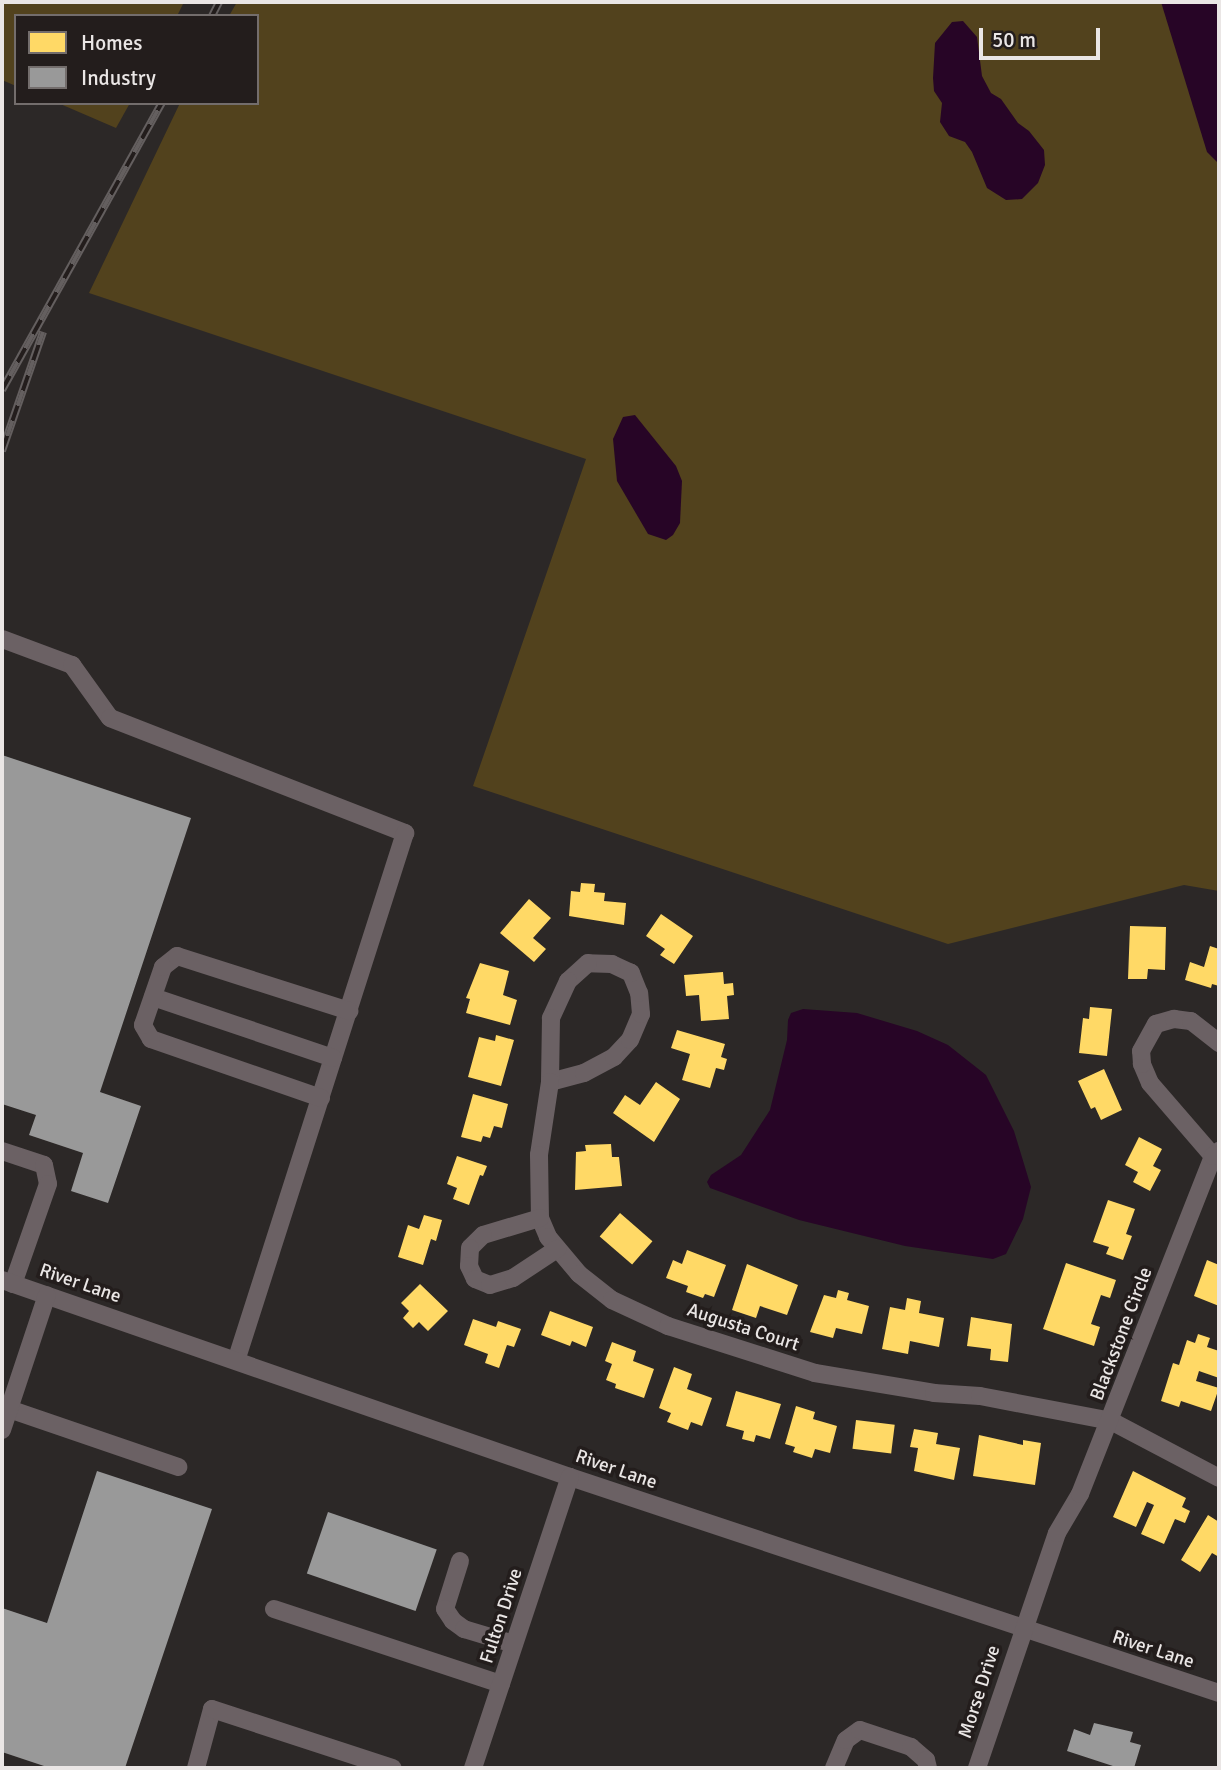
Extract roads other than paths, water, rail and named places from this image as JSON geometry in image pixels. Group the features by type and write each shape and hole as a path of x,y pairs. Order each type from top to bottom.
{"street":[{"path":"2,639 72,665 110,718 405,833 236,1361"},
{"path":"321,1098 151,1039 143,1025 163,967 177,956 349,1011"},
{"name":"Augusta Court","path":"550,1082 594,1068 614,1057 630,1040 641,1014 639,993 631,973 612,964 589,963 568,981 551,1018 550,1082 539,1155 540,1218 548,1237 579,1274 612,1300 668,1326 815,1373 934,1393 980,1396 1111,1421"},
{"path":"153,997 333,1058"},
{"path":"1216,1153 1150,1083 1140,1051 1156,1024 1174,1019 1191,1021 1219,1043"},
{"path":"2,1151 44,1165 48,1184 8,1282"},
{"name":"Blackstone Circle","path":"1216,1153 1111,1421 1219,1478"},
{"path":"540,1218 483,1235 470,1248 469,1266 475,1279 489,1285 513,1278 557,1248"},
{"name":"River Lane","path":"8,1282 570,1477 1023,1630 1219,1693"},
{"path":"2,1430 9,1409 10,1376 47,1294"},
{"path":"9,1409 178,1467"},
{"name":"Morse Drive","path":"977,1768 1057,1533 1080,1494 1111,1421"},
{"name":"Fulton Drive","path":"473,1768 570,1477"},
{"path":"460,1561 445,1609 453,1621 464,1629 514,1644"},
{"path":"274,1609 501,1684"},
{"path":"196,1768 212,1709 393,1768"},
{"path":"834,1768 846,1740 860,1730 911,1747 926,1760 928,1768"}],"railway":[{"path":"213,14 219,2"},
{"path":"2,390 161,105"},
{"path":"2,451 43,332"}]}
